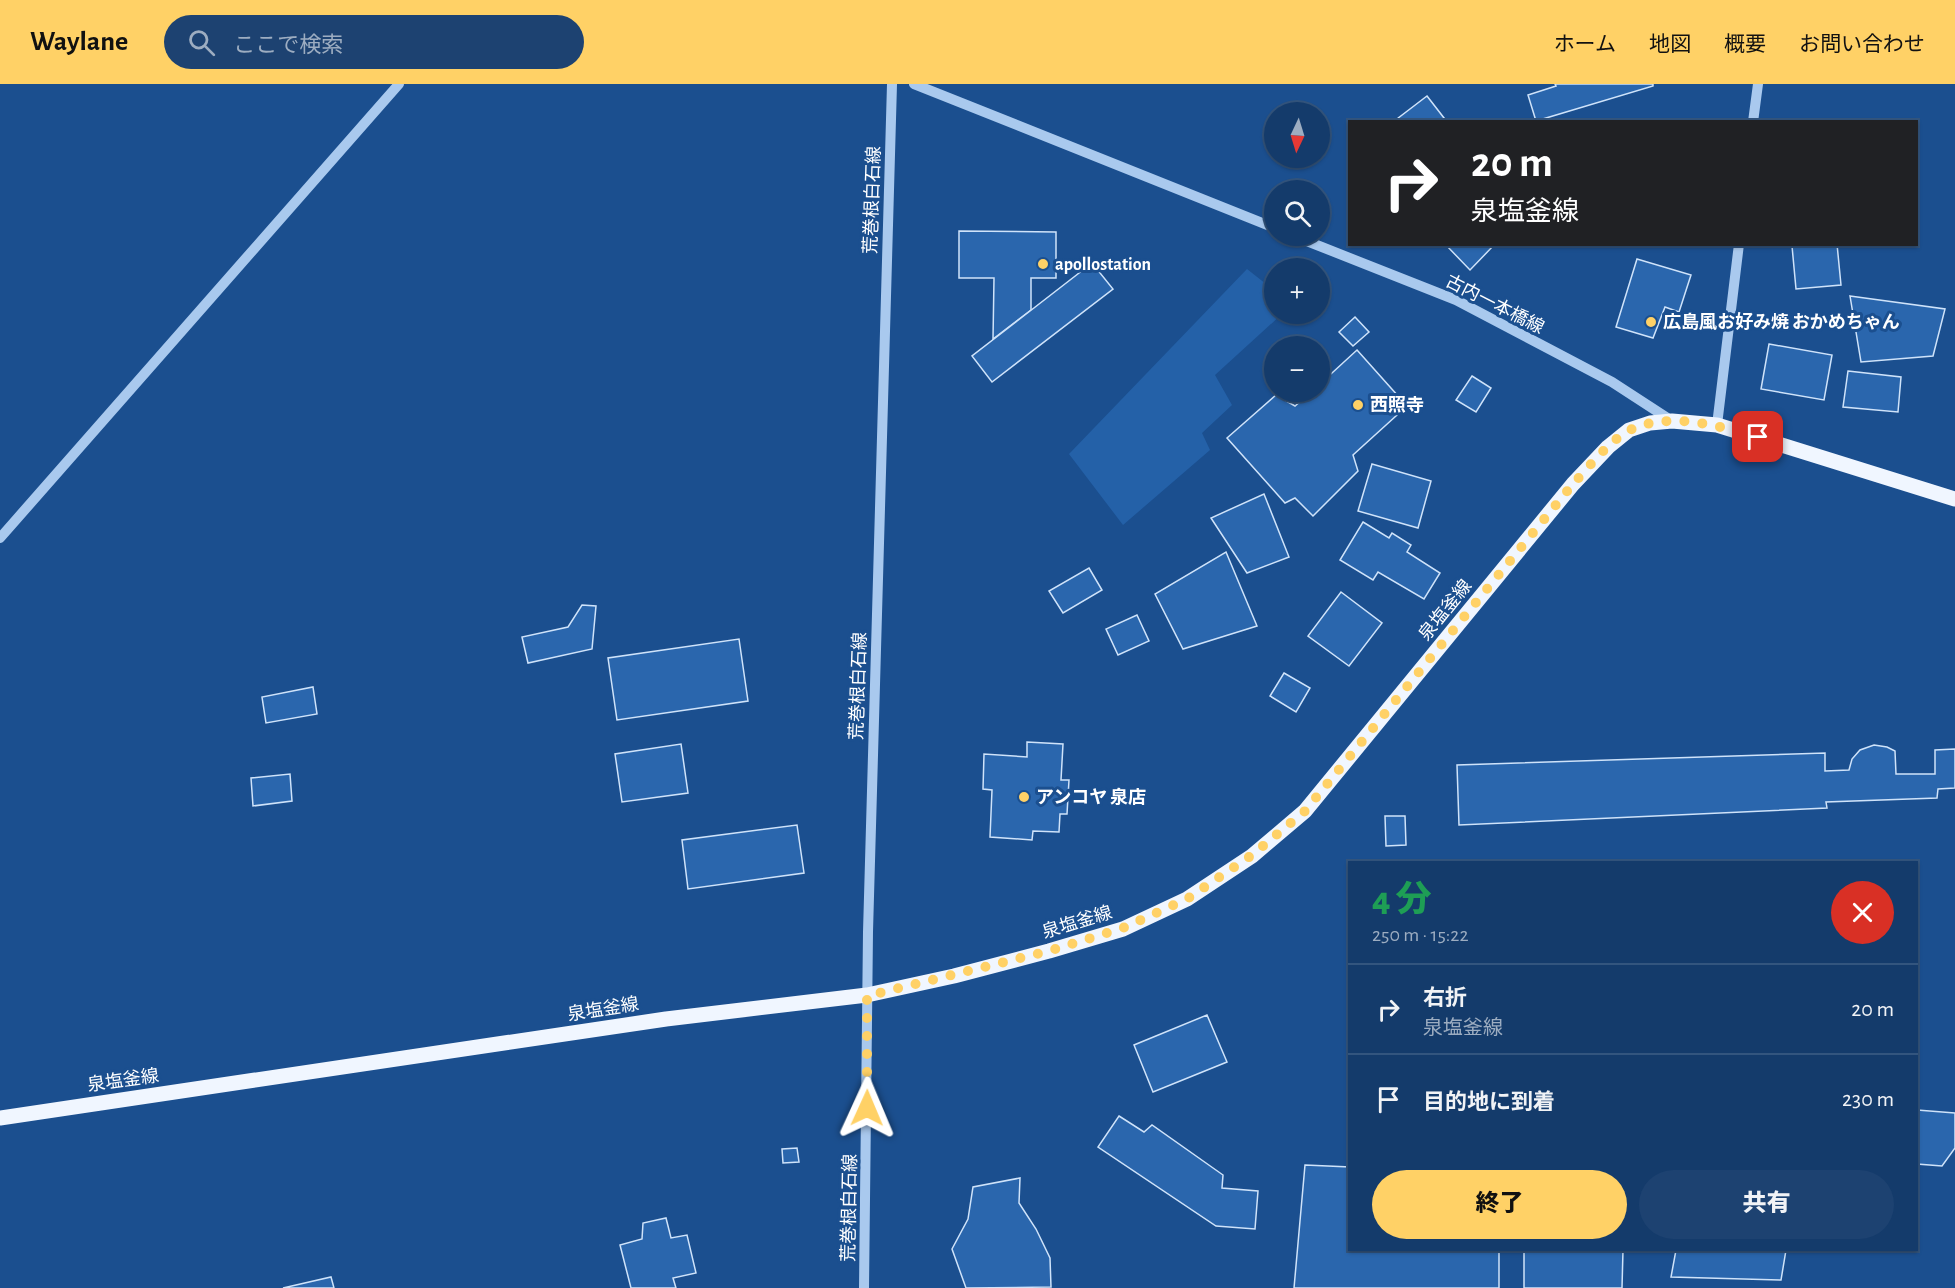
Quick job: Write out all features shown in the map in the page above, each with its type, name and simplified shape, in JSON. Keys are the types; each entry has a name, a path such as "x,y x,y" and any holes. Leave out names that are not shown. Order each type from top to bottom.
{"main road":[{"name":"泉塩釜線","path":"0,1118 666,1019 867,996 1049,951 1123,928 1187,899 1252,855 1305,811 1573,484 1608,447 1629,430 1650,423 1672,421 1717,425 1955,499"}],"street":[{"path":"0,538 399,84"},
{"name":"荒巻根白石線","path":"864,1288 867,996 892,84"},
{"path":"914,84 1264,224"},
{"path":"1753,120 1758,84"},
{"name":"古内一本橋線","path":"1319,246 1456,300 1612,382 1672,421"},
{"path":"1717,425 1739,246"}],"shaded area":[{"path":"1247,269 1264,282 1264,324 1271,324 1215,375 1232,405 1202,433 1210,450 1123,525 1069,454"}],"building":[{"path":"1555,84 1653,84 1653,86 1536,120 1528,95 1556,86"},
{"path":"1427,96 1444,118 1442,120 1396,120"},
{"path":"959,231 1056,232 1056,278 1031,278 1031,310 993,339 994,278 959,278"},
{"path":"1447,246 1493,246 1470,270"},
{"path":"1792,246 1837,246 1841,285 1796,289"},
{"path":"1637,259 1691,275 1679,312 1665,307 1653,338 1616,327"},
{"path":"1092,263 1113,289 992,382 972,356"},
{"path":"1850,296 1945,309 1933,356 1861,362"},
{"path":"1355,317 1369,332 1353,346 1339,332"},
{"path":"1769,344 1832,355 1824,400 1761,389"},
{"path":"1357,350 1407,406 1353,455 1358,471 1313,516 1295,498 1285,503 1227,438 1268,402 1288,402 1295,406 1300,402 1330,402 1330,375"},
{"path":"1848,371 1901,377 1898,412 1843,407"},
{"path":"1472,376 1491,388 1476,412 1456,400"},
{"path":"1372,464 1431,481 1418,528 1358,511"},
{"path":"1264,494 1289,557 1247,573 1211,518"},
{"path":"1363,522 1389,538 1392,533 1411,545 1407,552 1440,573 1424,599 1378,572 1373,580 1340,560"},
{"path":"1226,552 1257,626 1183,649 1155,594"},
{"path":"1089,568 1102,590 1063,613 1049,591"},
{"path":"1341,592 1382,623 1349,666 1308,636"},
{"path":"582,605 596,606 592,649 528,663 522,637 568,627"},
{"path":"1137,615 1149,641 1118,655 1106,629"},
{"path":"739,639 748,701 617,720 608,658"},
{"path":"1284,673 1310,688 1296,712 1270,696"},
{"path":"313,687 317,714 266,723 262,697"},
{"path":"1027,742 1063,744 1061,780 1069,780 1067,814 1060,814 1059,832 1033,831 1032,840 990,837 992,790 983,789 984,754 1027,757"},
{"path":"681,744 688,793 622,802 615,754"},
{"path":"1874,745 1895,751 1896,774 1935,774 1935,750 1955,749 1955,788 1938,789 1937,798 1826,802 1827,808 1459,825 1457,765 1825,753 1825,771 1849,770 1852,759 1860,750"},
{"path":"290,774 292,801 253,806 251,778"},
{"path":"1385,816 1405,816 1406,845 1386,846"},
{"path":"797,825 804,873 688,889 682,840"},
{"path":"1207,1015 1227,1062 1153,1092 1134,1045"},
{"path":"1918,1110 1955,1113 1955,1148 1942,1166 1918,1164"},
{"path":"1119,1116 1144,1132 1152,1125 1223,1175 1222,1188 1258,1191 1255,1229 1216,1226 1098,1147"},
{"path":"797,1148 799,1162 783,1163 782,1149"},
{"path":"1305,1165 1348,1167 1348,1251 1499,1251 1499,1288 1294,1288"},
{"path":"1020,1178 1019,1203 1036,1229 1050,1258 1051,1287 966,1288 952,1249 968,1219 973,1187"},
{"path":"666,1218 671,1238 687,1235 696,1273 673,1278 676,1288 631,1288 620,1245 642,1239 643,1223"},
{"path":"1524,1251 1623,1251 1622,1288 1524,1288"},
{"path":"1676,1251 1786,1251 1781,1280 1671,1277"},
{"path":"331,1277 334,1288 283,1288"}],"place":[{"name":"apollostation","path":"1043,264"},
{"name":"広島風お好み焼 おかめちゃん","path":"1651,322"},
{"name":"西照寺","path":"1358,405"},
{"name":"アンコヤ 泉店","path":"1024,797"}],"route":[{"path":"867,1108 867,996 1049,951 1123,928 1187,899 1252,855 1305,811 1573,484 1608,447 1629,430 1650,423 1672,421 1717,425 1758,437"}]}
